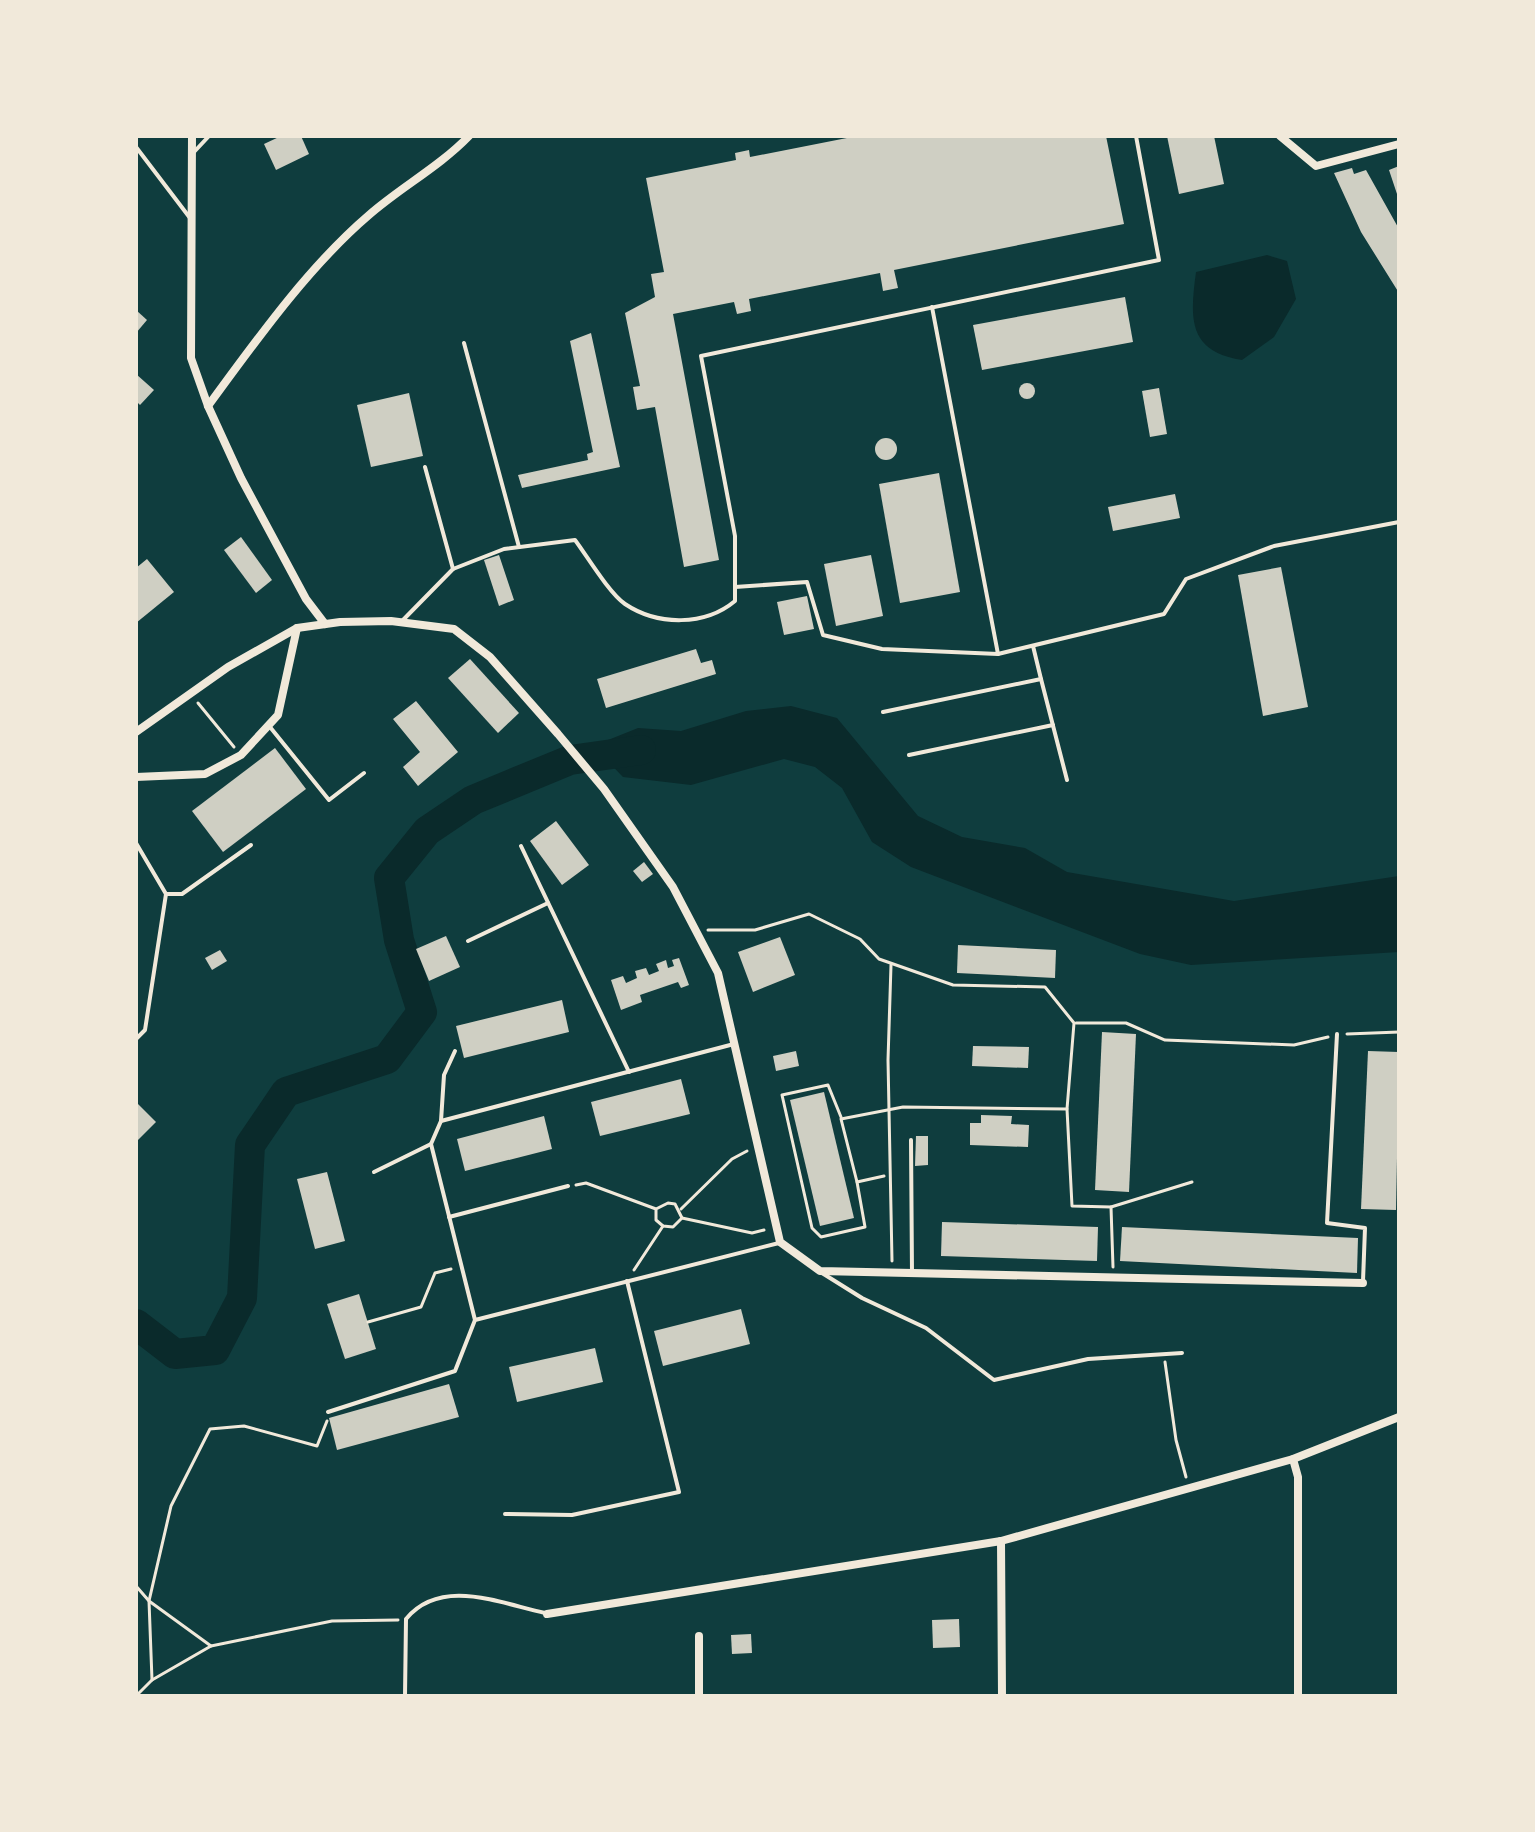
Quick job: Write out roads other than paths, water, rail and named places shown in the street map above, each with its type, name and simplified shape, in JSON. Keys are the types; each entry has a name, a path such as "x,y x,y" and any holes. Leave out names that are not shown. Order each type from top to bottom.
{"street":[{"path":"192,136 191,358 208,406 248,491 306,599 325,624"},
{"path":"208,406 278,312 368,215 449,156 469,136"},
{"path":"1280,136 1316,166 1399,144"},
{"path":"136,732 264,644 297,628 402,622 450,626 490,657 558,734 604,789 673,887 718,973 780,1242 820,1271 1363,1283"},
{"path":"136,777 205,774 241,755 278,715 297,628"},
{"path":"547,1614 1001,1541 1293,1459 1399,1417"},
{"path":"1293,1459 1298,1477 1298,1696"},
{"path":"1001,1541 1002,1696"},
{"path":"699,1636 699,1696"}],"lane":[{"path":"192,154 209,136"},
{"path":"402,622 453,569 504,549 575,540 623,603 670,622 720,614 735,601 735,536 701,356 1159,260 1136,136"},
{"path":"136,147 192,221"},
{"path":"932,307 998,654"},
{"path":"464,343 519,547"},
{"path":"425,467 453,569"},
{"path":"735,587 807,582 823,635 882,649 998,654 1164,614 1186,579 1274,546 1399,522"},
{"path":"1033,646 1067,780"},
{"path":"883,712 1041,679"},
{"path":"268,725 329,800 364,773"},
{"path":"909,755 1053,725"},
{"path":"136,843 166,894 145,1030 136,1039"},
{"path":"166,894 182,894 251,845"},
{"path":"521,846 629,1072"},
{"path":"468,941 548,903"},
{"path":"1337,1034 1327,1223 1365,1228 1363,1283"},
{"path":"441,1121 735,1044"},
{"path":"328,1412 455,1371 475,1320 431,1144 441,1121 444,1075 455,1051"},
{"path":"911,1140 912,1273"},
{"path":"374,1172 431,1144"},
{"path":"449,1217 568,1186"},
{"path":"475,1320 780,1242"},
{"path":"820,1271 862,1298 926,1328 994,1380 1088,1359 1182,1353"},
{"path":"505,1514 572,1515 679,1492 627,1281"},
{"path":"405,1696 406,1619 419,1603 442,1596 473,1597 547,1614"}],"water":[{"path":"1267,255 1287,261 1296,299 1274,337 1242,360 1224,356 1202,341 1196,330 1193,304 1196,272"},
{"path":"791,706 837,718 918,816 962,837 1025,848 1067,872 1234,901 1399,876 1399,952 1191,965 1140,954 911,867 872,842 842,788 815,767 784,759 691,785 623,777 593,746 638,728 681,731 746,711"}],"waterway":[{"path":"136,1324 175,1354 215,1350 242,1298 250,1145 286,1092 387,1059 422,1012 399,940 389,878 427,831 473,800 570,760 641,750"}]}
